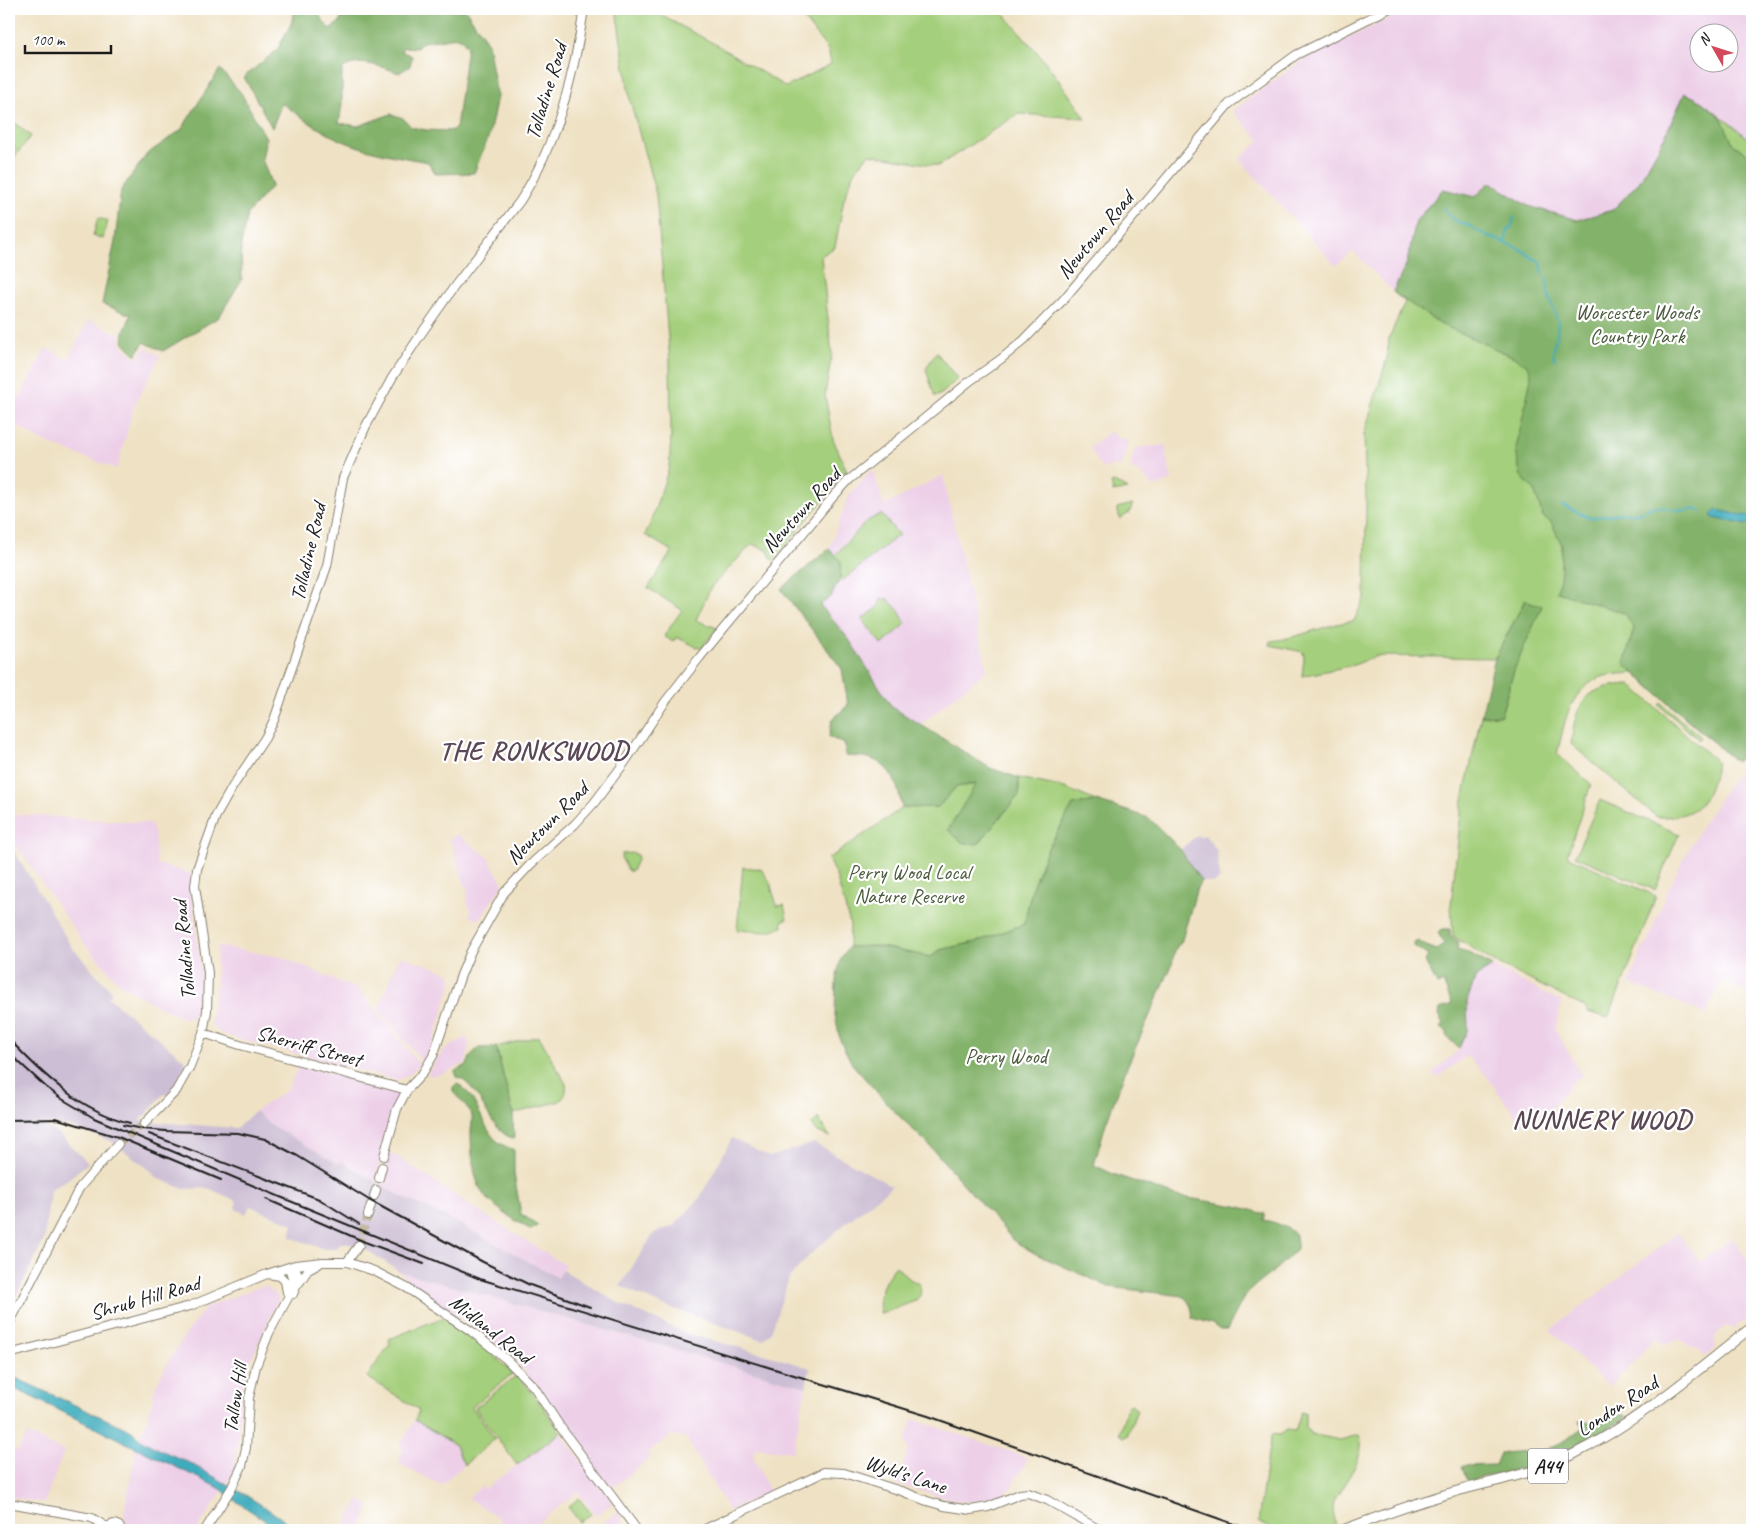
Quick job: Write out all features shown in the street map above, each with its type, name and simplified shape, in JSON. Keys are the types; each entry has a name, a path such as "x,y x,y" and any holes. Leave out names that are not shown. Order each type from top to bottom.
{"main road":[{"name":"Tolladine Road","path":"144,1124 176,1091 190,1066 202,1032 207,1011 208,972 196,886 197,868 216,816 265,738 274,720 327,566 343,478 366,426 392,378 454,287 529,186 560,120 579,41 584,9"},
{"name":"Newtown Road","path":"384,1156 397,1109 407,1090 434,1056 471,951 504,893 594,803 625,762 665,702 700,657 833,497 849,480 970,381 1002,359 1024,340 1063,300 1229,104 1296,55 1388,9"},
{"name":"Sherriff Street","path":"202,1032 240,1045 407,1090"},
{"path":"9,1324 80,1187 118,1144"},
{"path":"379,1178 382,1167"},
{"path":"368,1216 372,1205"},
{"path":"347,1262 359,1245"},
{"name":"Midland Road","path":"292,1266 323,1262 347,1262 374,1271 407,1288 471,1331 505,1358 534,1388 561,1428 637,1530"},
{"name":"Tallow Hill","path":"287,1301 308,1270 323,1262"},
{"path":"292,1266 298,1276 297,1285"},
{"name":"Tallow Hill","path":"206,1530 234,1484 242,1466 246,1448 249,1398 256,1366 269,1333 292,1290 292,1266"},
{"name":"Shrub Hill Road","path":"9,1354 190,1306 267,1274 292,1266"},
{"name":"Tallow Hill","path":"267,1274 280,1276 286,1284 287,1292 276,1320"},
{"name":"London Road","path":"1343,1530 1426,1500 1528,1473 1569,1457 1611,1433 1657,1402 1693,1376 1752,1327"},
{"name":"Wyld's Lane","path":"703,1530 824,1472 857,1477 927,1501 959,1509 971,1510 988,1507 1020,1494 1028,1493 1047,1500 1100,1530"},
{"path":"9,1503 92,1518 108,1529 114,1524 119,1526 121,1530"}],"shaded area":[{"path":"1407,9 1727,9 1752,21 1752,141 1703,102 1685,93 1664,138 1640,181 1613,210 1577,220 1528,206 1490,182 1475,197 1416,221 1407,263 1393,292 1353,251 1336,266 1239,159 1260,141 1232,111 1308,56"},
{"path":"88,320 121,335 120,343 137,359 145,347 160,356 134,406 117,469 46,443 9,421 9,417 46,348 68,360"},
{"path":"1110,431 1117,437 1129,442 1121,467 1103,468 1090,448"},
{"path":"1166,445 1166,456 1172,480 1154,487 1140,473 1132,469 1131,463 1135,448"},
{"path":"872,469 884,506 943,475 987,670 920,725 892,707 848,638 820,605 799,574 829,549 849,495"},
{"path":"1752,752 1752,994 1722,981 1706,1014 1629,983 1643,948 1650,941 1649,938 1667,891 1702,825"},
{"path":"9,814 151,823 154,832 157,864 192,874 191,888 202,981 196,1015 186,1019 155,1005 119,983 82,941 9,835"},
{"path":"457,834 488,857 503,884 479,920 469,916 471,910 467,903 468,889 466,888 452,845 448,841"},
{"path":"1197,835 1200,837 1205,835 1217,851 1220,879 1214,883 1201,881 1181,849"},
{"path":"9,842 71,946 112,992 108,997 187,1062 173,1088 166,1095 162,1096 140,1121 237,1128 255,1111 269,1124 339,1164 341,1161 402,1197 441,1214 558,1278 563,1270 620,1304 688,1334 810,1368 806,1387 399,1271 359,1245 341,1243 336,1249 324,1249 290,1237 293,1224 250,1206 246,1214 235,1209 237,1201 208,1188 184,1189 159,1179 111,1141 72,1127 39,1123 59,1134 88,1163 50,1190 44,1240 9,1311"},
{"path":"217,946 281,957 359,990 420,1065 406,1077 396,1080 221,1034 210,1023 216,983"},
{"path":"402,956 447,972 452,977 433,1043 423,1062 378,1010 397,962"},
{"path":"1492,966 1562,1002 1555,1029 1582,1076 1573,1081 1548,1114 1521,1124 1485,1074 1467,1056 1437,1078 1432,1073 1460,1049 1448,1038 1467,1006 1476,977"},
{"path":"466,1037 469,1043 466,1063 442,1074 428,1076 428,1073 443,1051"},
{"path":"299,1065 401,1092 375,1181 342,1161 339,1164 269,1124 255,1111 287,1090"},
{"path":"732,1138 769,1157 814,1143 892,1186 841,1227 809,1256 789,1278 771,1332 763,1340 659,1304 620,1286 654,1233 674,1226 699,1199"},
{"path":"389,1151 469,1205 565,1265 558,1278 441,1214 402,1197 382,1185"},
{"path":"1678,1233 1700,1262 1732,1238 1752,1266 1752,1316 1733,1329 1726,1326 1715,1336 1715,1348 1704,1357 1698,1349 1679,1339 1664,1345 1655,1337 1636,1360 1609,1387 1550,1330"},
{"path":"399,1271 806,1387 793,1452 755,1448 753,1456 770,1492 729,1511 686,1438 672,1435 647,1453 650,1458 611,1489 518,1363 484,1334 415,1288"},
{"path":"267,1286 279,1298 251,1359 242,1389 234,1470 228,1482 197,1530 136,1530 125,1522 124,1512 136,1450 149,1414 155,1387 166,1366 188,1330 206,1307 259,1287"},
{"path":"517,1375 613,1503 596,1515 578,1492 528,1530 510,1530 497,1517 468,1498 482,1486 485,1489 517,1465 475,1408"},
{"path":"913,1419 1028,1459 1010,1489 999,1496 983,1500 970,1502 953,1500 896,1484 909,1449 905,1442"},
{"path":"415,1420 455,1445 464,1465 441,1485 399,1464 403,1449 399,1447"},
{"path":"27,1434 64,1451 44,1503 9,1497 9,1449 18,1451"},
{"path":"359,1500 370,1506 362,1525 371,1530 343,1529"},
{"path":"619,1511 622,1517 621,1520 629,1530 594,1530"}],"green space":[{"path":"296,9 315,9 329,29 339,23 346,9 465,9 488,43 497,96 489,136 474,173 436,174 428,162 378,152 348,143 305,120 282,103 272,128 244,77 277,50 290,26","holes":["457,37 462,39 467,47 456,128 450,131 411,127 403,118 391,114 358,126 339,123 342,104 342,69 348,65 362,63 399,73 410,66 412,56 401,51 403,47 417,48 423,42"]},
{"path":"616,9 649,9 715,44 786,87 831,64 828,50 796,9 1000,9 1047,64 1086,118 1018,114 938,166 869,154 854,172 844,199 835,247 821,256 832,354 825,395 833,439 847,471 773,561 767,550 752,544 711,587 696,620 717,628 701,649 676,637 673,642 664,636 682,610 648,588 672,551 645,535 669,468 671,435 670,362 656,195 630,100"},
{"path":"220,69 241,93 266,138 262,159 272,186 247,214 241,246 242,279 219,317 163,351 144,342 136,355 123,342 124,332 131,315 102,304 115,241 121,190 147,154 181,130"},
{"path":"1685,93 1703,102 1752,141 1752,746 1736,762 1634,673 1599,678 1588,684 1580,692 1569,710 1557,754 1591,784 1567,856 1656,896 1608,1018 1588,1012 1586,1008 1492,961 1453,936 1451,904 1462,804 1481,716 1501,714 1514,670 1525,600 1495,658 1377,656 1354,665 1302,676 1303,652 1270,645 1271,641 1354,621 1365,597 1366,500 1364,434 1387,358 1389,338 1405,302 1393,292 1407,263 1416,221 1443,189 1475,197 1490,182 1528,206 1577,220 1613,210 1640,181 1664,138"},
{"name":"Worcester Woods Country Park","path":"1685,93 1703,102 1721,117 1733,144 1752,157 1752,746 1736,762 1624,664 1634,628 1624,613 1557,592 1560,578 1562,545 1551,522 1543,517 1534,490 1520,475 1516,449 1531,378 1529,367 1516,358 1440,324 1393,292 1407,263 1416,221 1443,189 1475,197 1490,182 1528,206 1577,220 1613,210 1640,181 1664,138"},
{"path":"9,118 31,136 9,164"},
{"path":"98,218 108,221 103,239 93,236"},
{"path":"936,352 957,378 943,393 935,397 926,369"},
{"path":"1114,482 1128,489 1113,492 1111,483"},
{"path":"1133,504 1129,513 1120,519 1117,508"},
{"path":"881,514 899,535 842,581 840,579 841,561 835,555 867,521"},
{"path":"829,549 841,561 840,579 831,597 820,605 848,638 892,707 990,768 1019,778 1019,795 978,844 963,843 948,830 976,784 956,787 938,807 902,808 899,792 893,778 884,766 869,758 845,756 845,744 829,737 832,720 848,705 842,669 781,589"},
{"path":"881,598 888,599 899,611 906,624 882,645 862,619 879,607"},
{"path":"1525,600 1542,606 1514,670 1501,715 1481,716 1495,658"},
{"path":"1630,684 1717,762 1706,796 1693,810 1683,814 1657,817 1571,744 1576,717 1586,699 1602,688"},
{"path":"1661,703 1701,737 1699,740 1659,705"},
{"name":"Perry Wood Local Nature Reserve","path":"1019,778 1065,788 1096,801 1073,805 1047,850 1033,885 1024,924 976,942 940,950 931,957 876,946 849,947 850,924 836,876 828,859 902,808 938,807 956,787 977,784 948,830 978,844 1019,795"},
{"path":"1600,800 1679,834 1655,890 1575,856"},
{"name":"Perry Wood","path":"1096,801 1149,818 1180,849 1201,881 1197,888 1181,943 1175,950 1172,965 1127,1067 1106,1123 1094,1165 1113,1174 1176,1196 1237,1206 1265,1214 1263,1220 1276,1223 1296,1236 1297,1249 1245,1295 1227,1330 1220,1330 1212,1324 1192,1318 1190,1306 1183,1296 1109,1287 1036,1254 1014,1241 930,1146 892,1109 852,1064 840,1040 835,1015 836,980 841,958 849,947 876,946 931,957 940,950 976,942 1024,924 1033,885 1047,850 1073,805"},
{"path":"634,853 638,858 632,871 628,871 621,857 622,854"},
{"path":"743,867 761,869 770,882 777,906 784,905 787,919 782,921 783,927 764,932 737,930"},
{"path":"1443,929 1450,929 1450,936 1459,942 1457,950 1471,954 1492,966 1476,977 1467,1001 1468,1029 1459,1048 1446,1036 1448,1033 1440,1027 1443,1025 1439,1016 1440,1009 1452,1004 1443,982 1437,985 1425,961 1428,956 1414,946 1414,943 1418,941 1437,950 1444,943 1438,933"},
{"path":"539,1036 566,1084 565,1094 560,1101 513,1114 496,1047"},
{"path":"496,1047 513,1114 514,1139 497,1127 473,1089 457,1077 455,1071 467,1065 471,1055 479,1048"},
{"path":"457,1084 469,1093 494,1138 501,1144 514,1150 514,1174 521,1214 538,1225 531,1230 506,1214 484,1195 480,1189 472,1156 472,1116 466,1106 453,1092 453,1087"},
{"path":"818,1118 830,1137 818,1132 811,1126"},
{"path":"896,1266 906,1277 919,1285 920,1296 915,1301 881,1314 879,1301 882,1288"},
{"path":"444,1317 484,1347 513,1373 472,1407 495,1439 464,1465 455,1445 415,1420 419,1410 367,1377 390,1344 389,1339"},
{"path":"517,1375 534,1394 561,1432 517,1465 475,1408"},
{"path":"1132,1404 1137,1410 1127,1436 1123,1437 1119,1433 1128,1406"},
{"path":"1301,1412 1305,1413 1305,1427 1311,1434 1340,1440 1359,1435 1361,1443 1358,1460 1334,1502 1333,1510 1336,1527 1325,1530 1274,1530 1258,1522 1270,1440 1272,1434 1280,1435 1287,1430 1295,1431"},
{"path":"1624,1414 1627,1417 1553,1458 1467,1481 1462,1466 1495,1465 1500,1453 1546,1450 1566,1440 1583,1427 1579,1421 1598,1424"},
{"path":"579,1498 591,1514 580,1522 568,1507"}],"water":[{"path":"1716,510 1748,516 1750,520 1747,525 1713,518 1711,515"},
{"path":"9,1375 132,1431 151,1446 193,1465 272,1512 297,1530 279,1530 221,1489 9,1386"}],"waterway":[{"path":"1445,207 1444,209 1454,220 1470,226 1486,236 1524,251 1541,262 1543,274 1547,278 1548,294 1558,322 1553,353 1555,360"},
{"path":"1505,242 1514,217"},
{"path":"1562,505 1590,518 1622,513 1637,513 1655,506 1684,511 1695,509 1701,511"},
{"path":"1747,745 1752,740"}],"tunnel":[{"path":"118,1144 144,1124"},
{"path":"359,1245 368,1215"}],"railway":[{"path":"9,1039 35,1066 79,1101 95,1110 130,1123"},
{"path":"9,1053 46,1087 94,1118 480,1279 928,1416 1251,1530"},
{"path":"55,1118 118,1137 221,1180"},
{"path":"9,1120 60,1119"},
{"path":"123,1125 166,1131 238,1133 265,1139 296,1155 369,1200 483,1262 530,1285 590,1307"},
{"path":"149,1134 319,1199 359,1224"},
{"path":"266,1199 365,1242 424,1264"}],"district":[{"name":"THE RONKSWOOD","path":"534,750"},
{"name":"NUNNERY WOOD","path":"1602,1119"}]}
